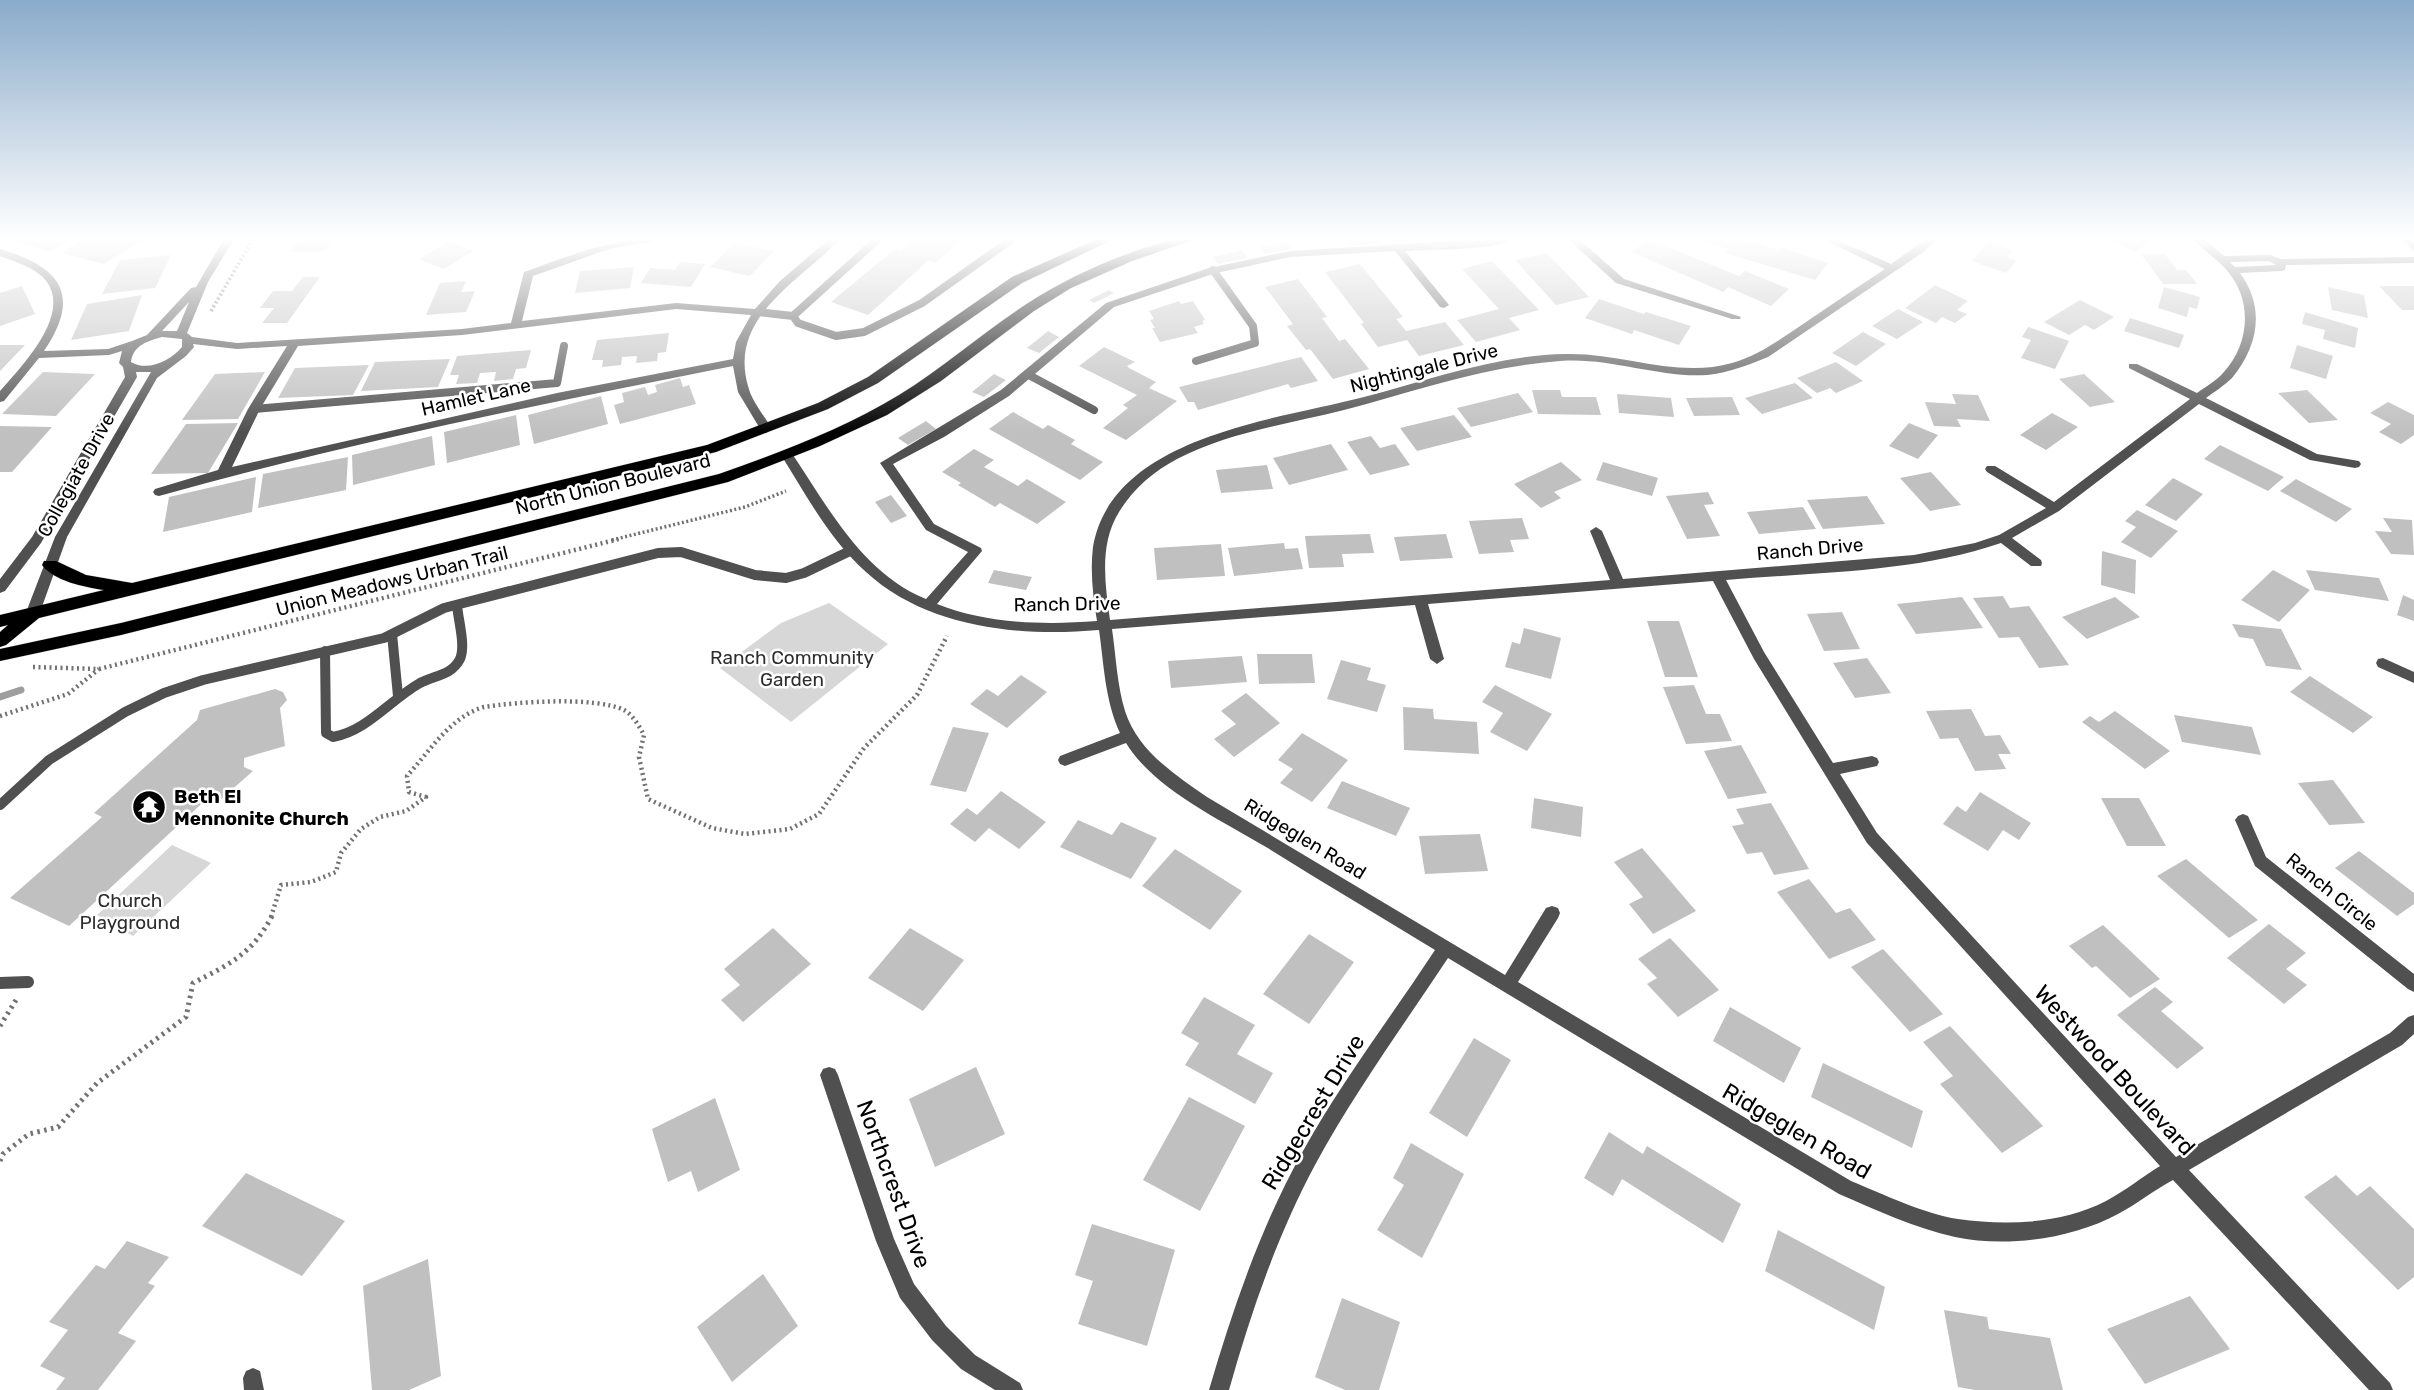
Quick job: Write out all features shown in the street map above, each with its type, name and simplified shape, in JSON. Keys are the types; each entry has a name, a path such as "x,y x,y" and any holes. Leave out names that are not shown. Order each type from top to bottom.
{"main road":[{"name":"North Union Boulevard","path":"0,621 711,449 823,406 873,380 983,304"},
{"name":"North Union Boulevard","path":"0,654 121,629 723,478 863,422 941,375 1036,304"},
{"path":"50,565 68,577 84,581 143,587"},
{"path":"0,641 32,615"}],"street":[{"path":"0,398 38,355 55,326 59,304"},
{"path":"146,338 181,304"},
{"path":"184,337 195,304"},
{"path":"516,325 521,304"},
{"path":"765,304 745,331 738,361 741,384 766,429"},
{"path":"928,606 976,551 930,527 886,463 940,434 1004,393 1113,304"},
{"path":"1693,304 1735,317"},
{"name":"Nightingale Drive","path":"1105,625 1099,559 1103,532 1128,491 1171,456 1230,435 1531,361 1589,357 1688,373 1718,372 1741,366 1764,355 1839,304"},
{"name":"Ranch Drive","path":"786,455 852,550 870,569 889,584 928,606 960,617 995,624 1040,628 1105,625 1914,560 1976,547 2003,538 2055,508 2200,398 2227,376 2242,355 2248,339 2249,304"},
{"path":"109,352 127,365 146,369 226,346 462,332 676,306 758,312"},
{"path":"38,355 109,352 146,338 184,337 226,346"},
{"name":"Collegiate Drive","path":"32,615 61,537 153,376 188,347 184,337"},
{"name":"Collegiate Drive","path":"0,588 37,540 131,377 126,352 146,338"},
{"path":"223,473 254,410 293,343"},
{"name":"Hamlet Lane","path":"159,492 223,473 557,397 738,361"},
{"path":"2133,366 2315,457 2355,464"},
{"path":"1991,469 2055,508"},
{"path":"1596,531 1618,583"},
{"path":"2003,538 2036,563"},
{"name":"Westwood Boulevard","path":"1717,576 1759,655 1872,838 2175,1169 2384,1390"},
{"path":"1420,600 1437,659"},
{"name":"Ridgeglen Road","path":"1105,625 1112,692 1118,717 1141,754 1175,783 1445,949 1845,1188 1899,1210 1956,1228 2010,1232 2064,1226 2111,1208 2396,1039 2414,1023"},
{"path":"2383,663 2414,678"},
{"path":"1065,760 1128,736"},
{"path":"1828,770 1872,762"},
{"name":"Ranch Circle","path":"2243,820 2260,861 2414,984"},
{"path":"1507,986 1552,913"},
{"name":"Ridgecrest Drive","path":"1219,1390 1256,1270 1287,1200 1339,1110 1445,949"},
{"name":"Northcrest Drive","path":"829,1074 885,1241 907,1291 939,1333 968,1362 1013,1390"}],"lane":[{"path":"793,316 806,304"},
{"path":"758,312 793,316 798,323 836,336 864,332 920,304"},
{"path":"1196,360 1255,343 1253,326 1237,304"},
{"path":"557,397 564,346"},
{"path":"1027,374 1094,410"},
{"path":"254,410 557,383"},
{"path":"0,806 49,760 125,712 164,692 203,680 392,634 427,614 457,604 658,553 681,552 755,575 786,578 804,573 852,550"},
{"path":"325,652 326,733 333,737 349,734 363,726 398,696 424,681 452,671 458,664 462,654 457,604"},
{"path":"392,634 398,696"},
{"path":"0,983 28,982"}],"path":[{"path":"210,312 215,304"},
{"name":"Union Meadows Urban Trail","path":"27,667 99,669 745,507 786,491"},
{"path":"0,1161 3,1154 29,1134 58,1127 97,1083 186,1017 193,983 241,957 280,900 281,885 312,882 336,872 341,853 361,829 380,817 406,811 426,797 409,792 407,776 472,710 512,704 597,703 624,710 635,720 643,735 639,757 648,799 712,828 745,834 790,829 819,814 864,748 917,695 947,636"},
{"path":"0,716 68,694 99,669"},
{"path":"0,1026 28,982"}],"green space":[{"name":"Ranch Community Garden","path":"829,603 888,644 791,722 720,668 781,623"},
{"name":"Church Playground","path":"172,845 211,863 133,936 97,915"}],"building":[{"path":"0,304 30,304 35,314 0,326"},
{"path":"87,304 139,304 129,331 71,340"},
{"path":"263,304 301,304 287,323 262,323 274,308 260,308"},
{"path":"431,304 469,304 466,312 426,315"},
{"path":"836,304 880,304 868,315"},
{"path":"1170,304 1195,304 1205,320 1202,321 1204,324 1194,327 1198,333 1160,342 1152,328 1155,328 1150,320 1154,319 1149,311"},
{"path":"1278,304 1317,304 1327,317 1322,318 1339,341 1345,339 1369,369 1333,379 1310,349 1306,350 1287,326 1293,324"},
{"path":"1349,304 1392,304 1403,317 1396,319 1406,331 1445,322 1464,345 1419,356 1407,340 1378,347 1361,324 1364,323"},
{"path":"1494,304 1533,304 1539,310 1509,318 1520,330 1476,342 1457,320 1499,309"},
{"path":"1595,304 1614,304 1691,326 1679,345 1634,330 1632,334 1585,318"},
{"path":"1910,304 1964,304 1957,310 1967,314 1955,323 1942,317 1936,323 1905,308"},
{"path":"2074,304 2088,304 2114,317 2094,330 2085,325 2069,335 2044,322"},
{"path":"2159,304 2198,304 2197,309 2189,307 2187,317 2158,308"},
{"path":"2331,304 2366,304 2368,318 2332,310"},
{"path":"2396,304 2414,304 2414,310 2402,310"},
{"path":"1898,309 1923,322 1897,339 1872,326"},
{"path":"2305,312 2358,328 2355,348 2323,339 2325,330 2302,324"},
{"path":"2130,318 2184,335 2179,348 2124,331"},
{"path":"2028,327 2069,341 2055,369 2021,358 2031,340 2022,337"},
{"path":"1048,331 1059,337 1039,353 1027,348"},
{"path":"1863,332 1886,344 1856,366 1832,353"},
{"path":"669,333 666,352 658,353 657,361 636,363 637,356 622,357 621,365 602,367 603,360 592,360 597,340"},
{"path":"0,345 25,345 0,371"},
{"path":"2297,345 2333,356 2326,379 2290,368"},
{"path":"1104,347 1135,362 1127,366 1156,382 1149,388 1177,401 1126,440 1103,428 1128,408 1123,405 1137,395 1079,366"},
{"path":"531,350 526,368 516,369 513,379 494,381 496,372 480,373 477,383 456,384 459,375 450,375 457,356"},
{"path":"1301,357 1318,381 1291,388 1288,384 1198,410 1194,402 1188,402 1179,387"},
{"path":"450,359 438,387 361,391 375,362"},
{"path":"1836,362 1863,381 1836,393 1830,388 1817,393 1797,378"},
{"path":"369,365 353,395 278,398 295,368"},
{"path":"43,372 95,374 56,416 2,414"},
{"path":"265,372 238,419 182,420 215,374"},
{"path":"994,374 1006,380 984,397 972,392"},
{"path":"2084,374 2115,402 2090,407 2059,379"},
{"path":"680,378 683,387 689,385 696,404 620,424 614,405 624,402 622,393 645,387 648,395 657,392 655,385"},
{"path":"1795,383 1813,398 1762,414 1745,398"},
{"path":"1532,390 1560,390 1562,397 1596,397 1601,415 1538,414"},
{"path":"2307,390 2338,420 2309,423 2278,393"},
{"path":"1518,393 1533,412 1471,427 1457,408"},
{"path":"1617,394 1671,398 1674,417 1619,413"},
{"path":"1952,394 1978,395 1990,421 1957,419 1961,427 1934,426 1925,402 1956,404"},
{"path":"601,396 608,424 534,444 528,415"},
{"path":"1732,397 1740,415 1694,416 1686,398"},
{"path":"2388,402 2414,415 2414,435 2401,444 2379,432 2391,424 2370,413"},
{"path":"1013,412 1043,429 1048,425 1075,440 1071,444 1103,462 1080,480 989,429"},
{"path":"2052,413 2078,427 2046,450 2020,435"},
{"path":"516,415 520,445 447,463 444,432"},
{"path":"1454,415 1472,437 1417,451 1400,428"},
{"path":"926,421 936,429 908,445 898,438"},
{"path":"238,423 208,473 151,474 186,424"},
{"path":"1909,423 1938,435 1918,459 1889,446"},
{"path":"0,426 52,427 12,472 0,472"},
{"path":"432,436 435,465 353,485 352,455"},
{"path":"1371,436 1380,448 1395,444 1410,465 1370,475 1347,442"},
{"path":"1331,444 1348,470 1289,485 1273,458"},
{"path":"2220,445 2284,477 2268,491 2204,459"},
{"path":"974,449 994,460 984,467 1018,486 1027,479 1066,502 1037,524 1000,503 995,507 942,472"},
{"path":"348,457 346,490 258,508 263,474"},
{"path":"1561,462 1582,480 1554,492 1561,498 1541,508 1514,484"},
{"path":"1603,462 1658,478 1652,496 1596,480"},
{"path":"1267,465 1273,489 1221,493 1216,470"},
{"path":"1931,472 1961,505 1930,511 1900,478"},
{"path":"256,477 252,512 163,532 169,497"},
{"path":"2173,478 2203,494 2176,521 2145,505"},
{"path":"2296,479 2352,509 2336,522 2280,491"},
{"path":"1708,492 1714,504 1704,505 1720,536 1687,539 1666,496"},
{"path":"891,495 907,516 891,523 875,502"},
{"path":"1867,496 1885,524 1823,529 1807,500"},
{"path":"1803,507 1816,529 1759,534 1747,512"},
{"path":"2137,510 2178,531 2151,558 2121,542 2136,527 2125,521"},
{"path":"1522,518 1529,539 1510,540 1514,552 1479,554 1469,521"},
{"path":"2383,518 2412,520 2414,555 2391,554 2375,531 2392,532"},
{"path":"1370,534 1374,553 1342,554 1344,567 1309,568 1305,536"},
{"path":"1446,534 1453,558 1400,561 1394,537"},
{"path":"1284,543 1285,549 1298,548 1303,569 1234,576 1228,548"},
{"path":"1221,544 1225,576 1157,580 1154,548"},
{"path":"2102,551 2136,560 2135,594 2101,585"},
{"path":"994,570 1032,577 1026,590 988,583"},
{"path":"2273,570 2310,590 2279,622 2241,600"},
{"path":"2306,570 2379,578 2389,601 2315,590"},
{"path":"2403,595 2414,600 2414,621 2397,615"},
{"path":"2003,596 2010,608 2029,606 2069,665 2039,668 2019,637 1999,638 1973,598"},
{"path":"1962,597 1983,628 1916,634 1897,604"},
{"path":"2115,597 2140,617 2087,639 2062,617"},
{"path":"1842,612 1860,649 1824,651 1807,614"},
{"path":"1647,621 1679,621 1698,677 1665,677"},
{"path":"2232,624 2281,629 2302,670 2266,666 2253,639 2239,637"},
{"path":"1524,628 1561,638 1551,679 1505,667 1512,642 1520,644"},
{"path":"1257,654 1312,654 1315,683 1259,684"},
{"path":"1242,656 1247,682 1171,688 1168,661"},
{"path":"1867,658 1891,693 1855,698 1833,663"},
{"path":"1341,660 1371,668 1367,680 1386,685 1377,712 1327,699"},
{"path":"1021,675 1047,692 1007,728 970,704 987,689 998,696"},
{"path":"2310,676 2373,717 2353,733 2290,692"},
{"path":"1495,685 1552,714 1527,751 1490,732 1503,713 1482,702"},
{"path":"1694,685 1706,714 1720,714 1732,741 1686,744 1663,687"},
{"name":"Beth El Mennonite Church","path":"275,689 283,692 287,700 280,708 285,746 244,758 244,767 253,771 219,801 210,796 69,926 10,898 102,817 94,813 197,720 200,710"},
{"path":"1246,693 1280,723 1234,757 1214,739 1236,724 1221,711"},
{"path":"1403,707 1433,709 1434,719 1477,722 1479,754 1404,750"},
{"path":"1971,709 1985,736 2000,735 2011,754 1998,754 2006,769 1975,771 1958,738 1940,739 1926,711"},
{"path":"2115,711 2170,751 2145,769 2082,722 2090,716 2099,722"},
{"path":"2174,715 2252,727 2261,755 2182,742"},
{"path":"953,727 989,733 966,792 930,785"},
{"path":"1302,733 1348,760 1312,802 1280,783 1293,769 1278,760"},
{"path":"1741,745 1767,793 1728,799 1704,751"},
{"path":"2333,780 2365,823 2329,825 2298,783"},
{"path":"1342,781 1410,808 1396,836 1327,808"},
{"path":"1001,791 1046,822 1019,849 989,828 975,842 950,824 967,808 977,815"},
{"path":"1980,792 2031,823 2019,840 2003,830 1988,851 1943,824 1957,806 1966,812"},
{"path":"1534,798 1583,807 1581,837 1531,828"},
{"path":"2101,798 2139,798 2166,846 2127,846"},
{"path":"1771,803 1809,869 1774,875 1762,852 1747,854 1732,826 1744,824 1736,809"},
{"path":"1078,820 1112,835 1121,822 1157,838 1131,879 1060,847"},
{"path":"1480,834 1488,871 1425,874 1419,836"},
{"path":"1642,848 1696,911 1653,934 1629,904 1643,897 1614,862"},
{"path":"1175,849 1242,891 1210,930 1142,886"},
{"path":"2359,851 2414,893 2414,904 2397,916 2335,868"},
{"path":"2186,859 2258,920 2229,938 2157,876"},
{"path":"1809,879 1836,913 1850,908 1876,940 1829,959 1777,892"},
{"path":"2269,924 2306,953 2286,969 2307,985 2284,1004 2227,958"},
{"path":"2103,925 2160,979 2130,998 2096,966 2092,968 2069,946"},
{"path":"773,928 811,964 743,1022 721,1000 740,985 724,969"},
{"path":"910,928 964,960 923,1011 868,978"},
{"path":"1309,934 1354,962 1309,1024 1263,994"},
{"path":"1670,938 1719,990 1678,1017 1647,984 1657,978 1638,959"},
{"path":"1883,949 1943,1014 1910,1032 1851,967"},
{"path":"2155,987 2173,1002 2161,1011 2204,1048 2177,1069 2117,1015"},
{"path":"1204,997 1255,1025 1237,1054 1273,1073 1255,1104 1185,1065 1199,1043 1181,1033"},
{"path":"1730,1007 1801,1048 1784,1083 1713,1041"},
{"path":"1950,1026 2043,1126 2002,1153 1940,1084 1953,1076 1923,1042"},
{"path":"1474,1038 1511,1060 1467,1137 1429,1113"},
{"path":"1823,1063 1923,1111 1912,1148 1811,1097"},
{"path":"976,1067 1005,1134 935,1167 909,1099"},
{"path":"1189,1097 1245,1126 1200,1211 1143,1180"},
{"path":"715,1098 740,1170 698,1192 691,1171 668,1182 652,1129"},
{"path":"1609,1132 1643,1154 1647,1146 1741,1204 1723,1243 1622,1179 1613,1196 1584,1178"},
{"path":"1411,1143 1464,1174 1422,1258 1377,1230 1404,1185 1393,1178"},
{"path":"246,1173 345,1221 302,1276 202,1226"},
{"path":"2336,1175 2357,1196 2370,1186 2414,1229 2414,1277 2398,1290 2304,1197"},
{"path":"1092,1224 1175,1250 1147,1346 1078,1324 1093,1281 1075,1275"},
{"path":"1778,1230 1885,1287 1874,1330 1765,1271"},
{"path":"127,1241 169,1257 148,1283 155,1286 118,1333 136,1341 98,1390 56,1390 65,1378 40,1366 68,1330 49,1322 96,1265 105,1269"},
{"path":"428,1259 441,1376 409,1390 372,1390 363,1286"},
{"path":"763,1274 798,1326 732,1382 697,1327"},
{"path":"2190,1296 2230,1349 2145,1384 2107,1329"},
{"path":"1342,1298 1400,1322 1379,1390 1345,1390 1315,1377"},
{"path":"1944,1310 1987,1317 1989,1329 2050,1338 2063,1390 1975,1390 1958,1387"}],"waterway":[{"path":"0,697 21,690"}],"place":[{"name":"Beth El Mennonite Church","path":"149,807"}]}
